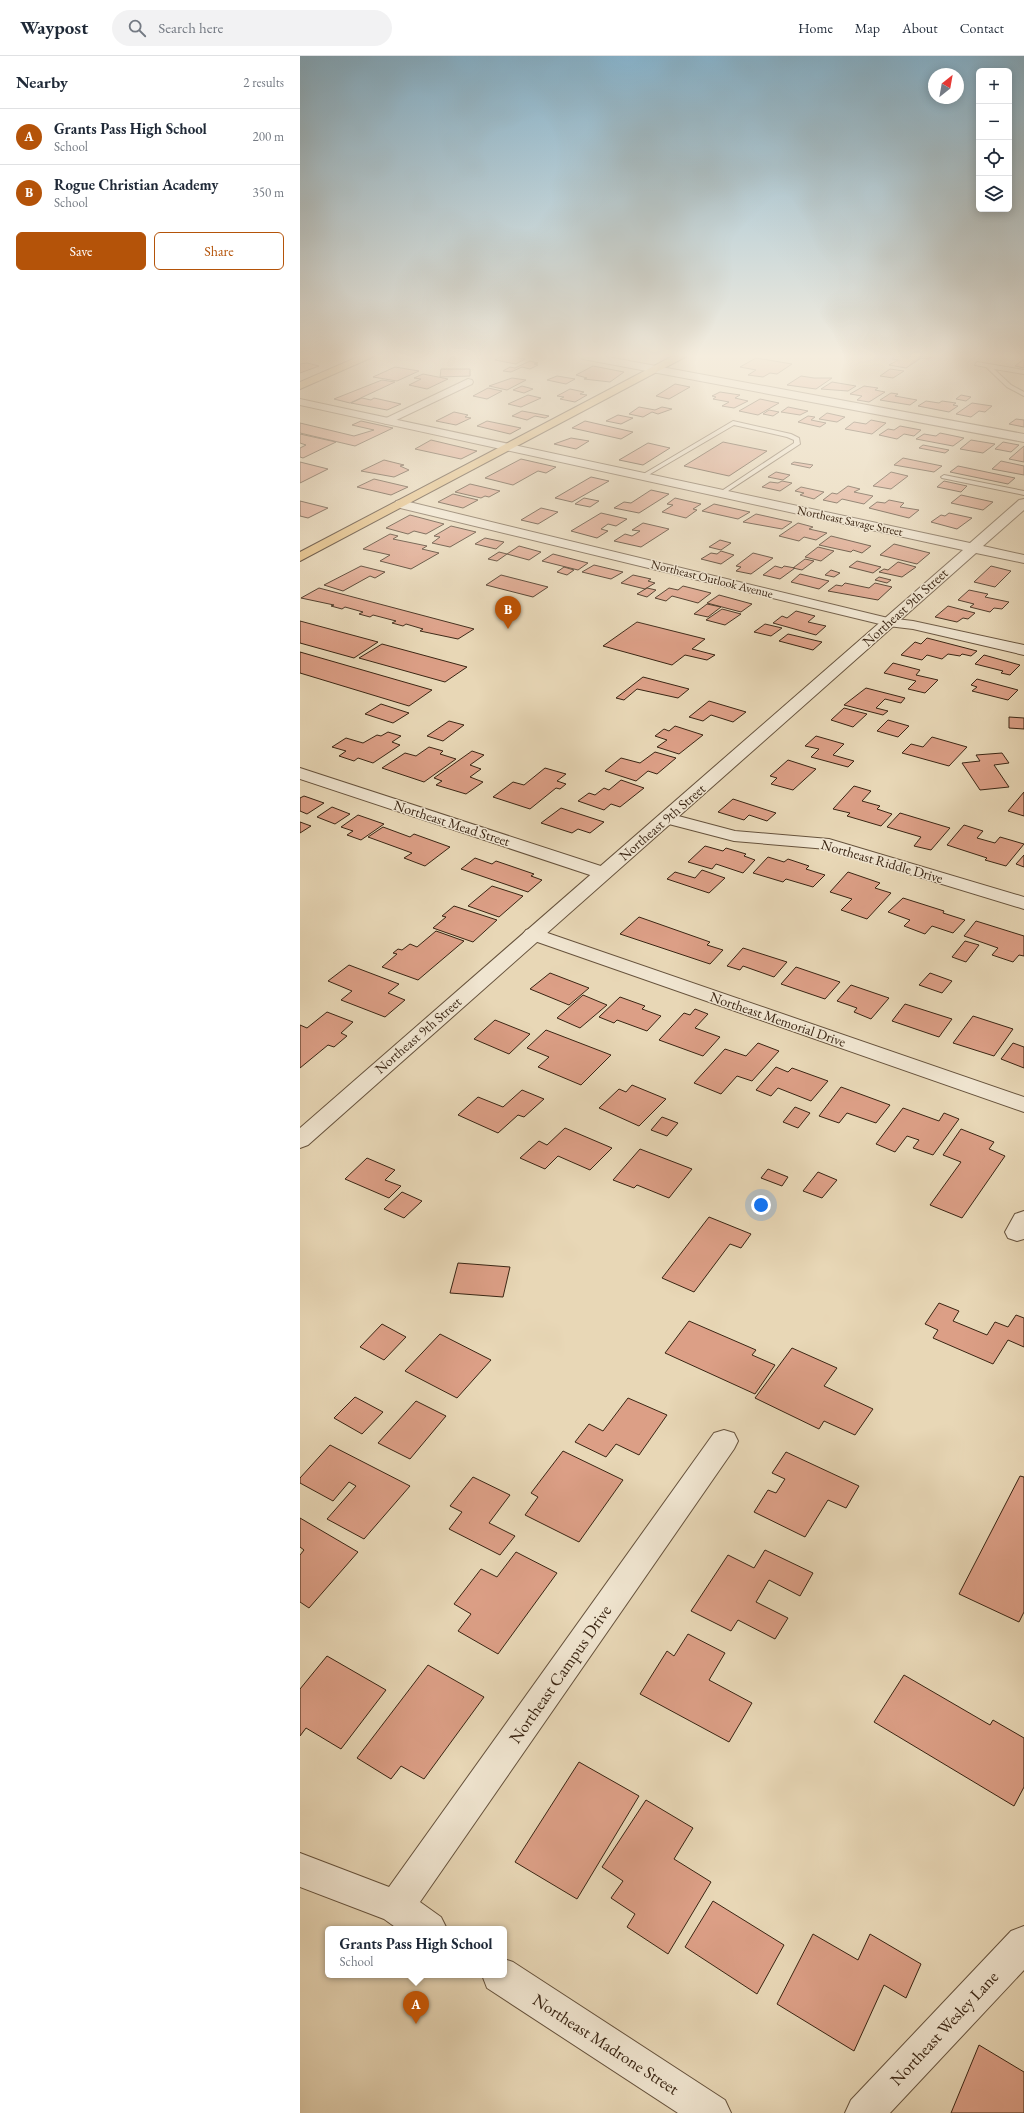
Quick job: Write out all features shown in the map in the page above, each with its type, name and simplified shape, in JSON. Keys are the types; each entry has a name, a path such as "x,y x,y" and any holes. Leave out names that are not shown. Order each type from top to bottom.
{"highway":[{"path":"300,557 500,452"}],"street":[{"name":"Northeast Savage Street","path":"533,452 1024,559"},
{"name":"Northeast 9th Street","path":"300,1140 1024,503"},
{"name":"Northeast Outlook Avenue","path":"401,504 888,622 913,625 1024,650"},
{"name":"Northeast Mead Street","path":"300,773 603,873"},
{"name":"Northeast Riddle Drive","path":"667,818 734,836 829,844 1024,903"},
{"name":"Northeast Memorial Drive","path":"533,934 1024,1105"},
{"name":"Northeast Campus Drive","path":"396,1907 724,1441"},
{"path":"300,1870 338,1883 396,1907 424,1926"},
{"name":"Northeast Wesley Lane","path":"864,2113 1024,1944"},
{"name":"Northeast Madrone Street","path":"505,1978 712,2113"}],"lane":[{"path":"643,476 685,452"},
{"path":"722,493 785,452"},
{"path":"944,477 1024,493"}],"building":[{"path":"300,452 315,452 303,458 300,457"},
{"path":"429,452 475,452 461,459"},
{"path":"633,452 664,452 643,465 619,460"},
{"path":"707,452 765,452 729,476 684,466"},
{"path":"1017,452 1024,452 1024,462 1009,459"},
{"path":"903,458 942,466 934,472 894,465"},
{"path":"521,459 556,467 546,473 538,471 513,485 485,478"},
{"path":"384,460 404,465 400,466 409,470 394,477 361,471"},
{"path":"1001,461 1024,466 1024,475 992,469"},
{"path":"300,462 328,469 300,483"},
{"path":"794,462 813,465 810,468 791,464"},
{"path":"958,466 1015,478 1008,484 950,472"},
{"path":"776,472 790,475 783,480 768,477"},
{"path":"891,472 908,476 891,489 873,486"},
{"path":"591,477 609,481 572,502 555,498"},
{"path":"374,479 408,487 391,495 357,487"},
{"path":"782,481 792,483 780,491 762,487 770,482 778,483"},
{"path":"944,481 967,486 961,492 937,487"},
{"path":"470,484 500,491 489,497 485,496 481,498 455,492"},
{"path":"848,486 860,489 854,492 873,496 864,504 842,499 837,503 823,500 832,493 837,494"},
{"path":"801,487 824,492 814,499 800,495 804,493 795,491"},
{"path":"651,490 669,494 639,513 614,508 624,502 631,503"},
{"path":"453,494 478,500 463,508 438,502"},
{"path":"961,495 993,502 983,510 951,503"},
{"path":"584,498 599,501 590,507 575,504"},
{"path":"675,498 701,504 693,509 697,510 686,518 662,512 673,505 667,504"},
{"path":"889,500 904,503 900,507 919,510 909,518 869,508 877,502 885,503"},
{"path":"300,501 328,508 308,518 300,516"},
{"path":"714,504 750,512 738,519 702,511"},
{"path":"541,508 558,512 538,524 521,520"},
{"path":"601,513 627,519 616,526 608,524 601,529 608,531 597,538 571,531"},
{"path":"949,513 972,518 957,529 931,522 941,515 945,516"},
{"path":"756,514 792,522 782,529 743,522"},
{"path":"410,515 444,524 426,534 414,531 408,534 386,528"},
{"path":"643,523 669,529 641,547 614,541 625,534 632,536 640,531 632,530"},
{"path":"798,523 813,527 809,529 827,533 816,540 804,537 799,541 779,536"},
{"path":"451,526 476,532 450,547 432,543 440,537 434,536"},
{"path":"390,534 398,536 393,539 427,546 422,549 439,553 411,569 380,561 390,555 363,549"},
{"path":"831,536 871,546 862,553 853,550 851,552 819,545"},
{"path":"485,538 504,542 496,549 475,544"},
{"path":"720,540 731,543 721,550 709,547"},
{"path":"894,544 930,553 917,564 880,555"},
{"path":"519,546 541,552 529,560 507,554"},
{"path":"818,547 834,551 821,561 805,557"},
{"path":"721,551 734,555 721,564 701,559 711,553 717,554"},
{"path":"499,552 507,554 497,561 488,559"},
{"path":"753,553 773,558 751,574 736,571 741,567 736,566"},
{"path":"553,554 588,563 578,570 542,561"},
{"path":"805,559 814,561 802,570 793,568"},
{"path":"857,561 881,567 873,573 849,567"},
{"path":"898,562 916,567 902,577 879,572 884,569 888,570"},
{"path":"594,565 623,572 611,579 582,572"},
{"path":"361,566 385,572 375,578 370,576 343,591 324,585"},
{"path":"775,566 782,568 784,566 795,568 780,579 763,575"},
{"path":"991,566 1011,571 995,587 974,582"},
{"path":"564,567 574,570 567,575 557,572"},
{"path":"831,570 840,573 834,577 825,575"},
{"path":"800,574 829,581 819,589 791,582"},
{"path":"501,575 548,587 533,597 486,585"},
{"path":"633,575 651,579 648,581 655,583 645,589 621,583"},
{"path":"879,577 891,580 887,583 875,580"},
{"path":"845,583 869,588 875,583 892,587 878,600 828,591 836,585 842,586"},
{"path":"683,586 711,593 698,603 672,596 666,601 655,598 669,588 678,590"},
{"path":"319,588 474,629 458,639 420,631 423,629 406,624 403,626 392,623 396,621 373,615 370,617 359,614 363,612 345,607 342,609 331,606 334,605 301,598"},
{"path":"647,588 656,590 647,597 637,594"},
{"path":"969,590 988,594 985,597 1009,602 1002,609 994,608 990,612 970,607 974,604 958,600"},
{"path":"719,595 752,604 741,612 707,603"},
{"path":"707,604 721,607 708,617 694,614"},
{"path":"948,606 975,613 968,619 963,618 957,622 935,617"},
{"path":"722,609 741,614 725,625 706,620"},
{"path":"796,611 815,616 808,622 826,626 816,635 773,623 782,616 787,618"},
{"path":"300,621 378,642 354,658 300,643"},
{"path":"637,622 705,639 692,649 715,655 707,660 685,655 672,665 603,646"},
{"path":"765,624 782,628 771,636 754,632"},
{"path":"788,634 822,642 813,650 779,641"},
{"path":"927,638 977,651 971,656 962,654 960,656 948,654 942,659 927,655 922,660 901,655 915,642 921,644"},
{"path":"382,644 467,667 445,682 359,658"},
{"path":"300,652 432,690 409,706 300,673"},
{"path":"984,655 1020,665 1010,675 1001,673 1003,671 975,664"},
{"path":"893,663 920,670 916,675 938,680 925,693 908,689 916,681 884,673"},
{"path":"643,677 689,689 678,698 637,689 624,700 616,698"},
{"path":"977,679 1018,690 1008,700 972,691 977,687 971,685"},
{"path":"866,688 905,698 901,703 885,699 876,708 888,711 883,715 844,705"},
{"path":"709,701 746,712 733,722 711,715 703,721 689,717"},
{"path":"381,704 409,713 393,723 365,714"},
{"path":"844,708 867,714 853,727 831,720"},
{"path":"1009,717 1024,718 1024,729 1009,728"},
{"path":"888,720 909,726 898,737 877,731"},
{"path":"449,721 464,725 443,741 427,736"},
{"path":"675,726 703,735 679,754 657,747 667,740 655,736 664,729 669,731"},
{"path":"388,732 401,736 392,742 400,745 373,763 358,758 354,761 339,756 346,751 332,747 346,738 363,743 377,735 381,736"},
{"path":"816,736 844,744 833,755 854,761 848,767 811,757 819,749 805,746"},
{"path":"932,737 967,747 949,766 902,753 911,744 923,747"},
{"path":"429,747 443,751 440,754 456,759 424,782 382,768 405,753 416,756"},
{"path":"472,751 484,755 470,765 481,769 470,777 483,782 466,794 436,785 442,781 434,778"},
{"path":"655,752 676,758 657,774 648,771 636,781 605,771 621,758 640,763"},
{"path":"1002,753 1009,763 994,765 1009,787 980,790 962,763 980,761 976,755"},
{"path":"788,760 816,769 793,790 771,784 777,778 770,776"},
{"path":"545,768 566,774 557,781 566,784 560,789 556,788 530,809 493,797 513,782 524,785"},
{"path":"621,780 644,788 620,807 611,804 604,810 578,801 589,793 595,795 604,788 609,790"},
{"path":"854,786 871,791 862,801 880,806 877,809 892,814 881,826 847,816 850,813 833,809"},
{"path":"1024,792 1024,816 1008,811"},
{"path":"304,796 324,803 307,814 300,811 300,798"},
{"path":"733,799 776,813 767,821 749,815 744,820 718,812"},
{"path":"332,807 350,814 335,824 317,817"},
{"path":"561,808 604,822 590,833 578,829 572,833 541,823"},
{"path":"900,813 950,828 931,850 914,846 921,837 887,827"},
{"path":"358,815 384,824 361,840 347,835 353,831 341,827"},
{"path":"300,822 311,826 300,833"},
{"path":"964,825 983,831 977,838 995,843 1000,837 1024,844 1006,866 985,860 987,858 947,845"},
{"path":"383,827 410,837 414,834 450,847 425,866 404,858 412,853 368,837"},
{"path":"705,846 723,851 726,848 746,854 744,856 755,860 743,873 716,864 712,869 688,862"},
{"path":"1024,855 1024,867 1016,864"},
{"path":"768,857 784,862 788,859 809,866 806,869 825,875 813,887 786,879 783,882 753,873"},
{"path":"475,858 492,864 496,861 534,874 531,876 542,880 528,892 461,869"},
{"path":"702,870 725,878 709,893 667,879 675,872 695,878"},
{"path":"848,872 880,883 875,888 891,893 867,919 841,910 852,899 830,892"},
{"path":"492,886 523,896 499,917 468,906"},
{"path":"903,898 944,911 943,913 965,920 953,933 932,926 925,934 904,926 910,920 888,912"},
{"path":"454,906 497,920 473,942 433,928 446,917 442,916"},
{"path":"639,917 710,942 707,945 723,950 710,964 620,934"},
{"path":"976,921 1024,936 1024,956 1019,955 1013,962 992,955 998,948 964,936"},
{"path":"436,931 464,941 418,980 382,967 397,954 393,953 398,949 402,950 410,944 417,947"},
{"path":"965,941 979,945 966,962 952,957"},
{"path":"743,948 787,962 774,977 743,966 740,970 727,966"},
{"path":"349,965 399,984 388,993 405,1000 385,1017 341,1000 352,991 328,981"},
{"path":"796,967 840,982 825,999 781,984"},
{"path":"550,973 589,988 569,1005 530,989"},
{"path":"930,973 952,981 942,993 919,985"},
{"path":"851,985 889,998 871,1019 854,1012 857,1008 837,1001"},
{"path":"583,995 607,1005 580,1028 557,1018"},
{"path":"620,997 645,1006 642,1009 661,1016 647,1031 617,1020 614,1023 599,1017"},
{"path":"905,1004 952,1019 939,1037 892,1021"},
{"path":"695,1009 708,1014 695,1028 720,1037 703,1056 659,1040 684,1013 690,1015"},
{"path":"327,1012 353,1022 341,1033 347,1036 334,1047 328,1045 300,1068 300,1025 307,1028"},
{"path":"973,1016 1013,1029 994,1056 953,1043"},
{"path":"495,1020 530,1034 509,1054 474,1039"},
{"path":"546,1030 611,1055 581,1085 538,1067 549,1057 527,1048"},
{"path":"758,1043 779,1051 752,1081 737,1076 721,1094 694,1083 725,1049 746,1056"},
{"path":"1013,1043 1024,1047 1024,1068 1001,1059"},
{"path":"776,1067 788,1072 792,1068 828,1081 811,1101 778,1088 771,1096 756,1090"},
{"path":"632,1085 666,1099 639,1126 599,1108 619,1089 626,1092"},
{"path":"841,1087 890,1105 876,1123 847,1113 839,1123 819,1116"},
{"path":"522,1090 544,1099 524,1117 518,1115 498,1133 458,1115 478,1097 503,1107"},
{"path":"795,1107 810,1113 798,1128 783,1122"},
{"path":"903,1108 939,1121 944,1113 959,1119 933,1155 913,1148 919,1140 907,1136 895,1152 876,1144"},
{"path":"662,1117 678,1123 667,1136 651,1130"},
{"path":"565,1128 612,1148 590,1170 558,1156 545,1169 520,1158 539,1141 547,1145"},
{"path":"961,1129 994,1142 989,1149 1005,1156 962,1218 930,1205 961,1162 943,1155"},
{"path":"640,1149 692,1169 669,1198 637,1185 634,1188 613,1180"},
{"path":"367,1158 395,1170 385,1180 401,1186 389,1198 345,1179"},
{"path":"768,1169 788,1177 782,1186 761,1178"},
{"path":"818,1172 837,1180 822,1198 803,1191"},
{"path":"402,1192 422,1201 404,1218 384,1209"},
{"path":"709,1217 751,1234 741,1248 730,1244 694,1292 662,1278"},
{"path":"458,1263 510,1267 503,1297 450,1293"},
{"path":"939,1303 959,1311 953,1321 987,1335 995,1322 1008,1327 1016,1315 1024,1318 1024,1347 1008,1340 993,1364 933,1338 938,1330 925,1324"},
{"path":"689,1321 756,1350 752,1355 775,1365 755,1394 665,1353"},
{"path":"382,1324 406,1337 384,1360 360,1347"},
{"path":"440,1334 491,1360 457,1398 405,1371"},
{"path":"792,1348 837,1368 824,1386 873,1409 855,1435 824,1421 819,1429 755,1398"},
{"path":"355,1397 383,1412 362,1434 334,1418"},
{"path":"628,1398 667,1415 639,1455 616,1444 606,1457 575,1442 589,1424 603,1431"},
{"path":"416,1401 446,1416 410,1459 378,1443"},
{"path":"330,1445 410,1486 364,1539 327,1519 356,1486 349,1482 333,1501 300,1483 300,1478"},
{"path":"563,1451 623,1480 579,1542 525,1515 538,1497 531,1493"},
{"path":"786,1452 859,1486 846,1508 828,1500 805,1537 754,1512 768,1490 776,1493 785,1479 772,1473"},
{"path":"1020,1476 1024,1477 1024,1612 1019,1622 959,1594"},
{"path":"473,1477 510,1495 489,1523 515,1536 500,1555 449,1529 462,1512 450,1506"},
{"path":"300,1518 358,1552 309,1608 300,1602 300,1555 304,1550 300,1547"},
{"path":"765,1550 813,1573 800,1596 769,1580 756,1602 788,1618 775,1639 738,1620 731,1631 691,1611 728,1555 754,1568"},
{"path":"516,1552 557,1573 498,1654 458,1631 471,1614 454,1604 481,1569 497,1577"},
{"path":"688,1634 725,1653 709,1680 752,1703 729,1742 640,1694 667,1651 674,1656"},
{"path":"327,1656 386,1690 341,1749 306,1728 300,1736 300,1689"},
{"path":"428,1665 484,1697 424,1779 401,1766 391,1779 357,1758"},
{"path":"904,1675 990,1725 993,1720 1024,1738 1024,1787 1014,1806 874,1722"},
{"path":"579,1762 639,1796 577,1899 515,1862"},
{"path":"646,1800 693,1828 674,1859 711,1882 668,1954 627,1927 635,1914 611,1898 623,1881 602,1867"},
{"path":"713,1901 784,1945 757,1994 685,1947"},
{"path":"813,1934 858,1960 870,1934 921,1964 906,1998 884,1985 854,2051 777,2004"},
{"path":"979,2045 1024,2072 1024,2113 951,2113"}],"place":[{"name":"Rogue Christian Academy","path":"508,629"},
{"name":"Grants Pass High School","path":"416,2024"}]}
